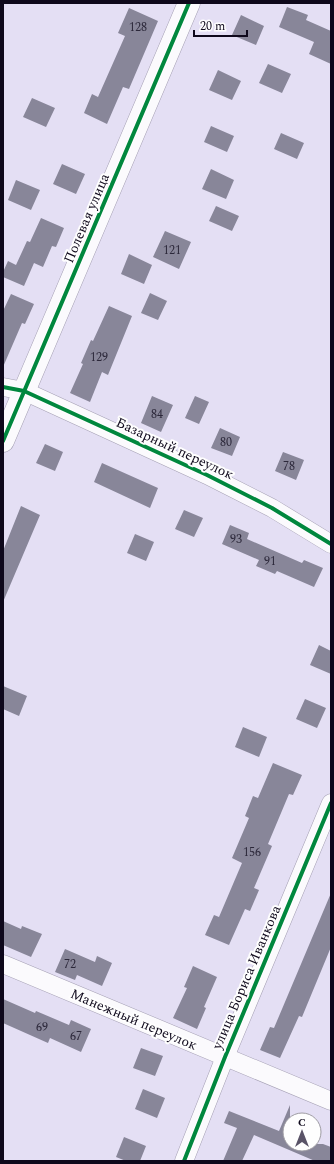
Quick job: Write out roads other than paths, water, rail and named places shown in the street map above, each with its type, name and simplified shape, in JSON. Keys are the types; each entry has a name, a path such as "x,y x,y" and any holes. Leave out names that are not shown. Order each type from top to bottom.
{"street":[{"name":"Полевая улица","path":"3,441 189,3"},
{"name":"Базарный переулок","path":"3,387 24,391 207,475 272,508 331,544"},
{"name":"улица Бориса Иванкова","path":"184,1161 225,1057 331,803"},
{"name":"Манежный переулок","path":"3,964 331,1101"}]}
